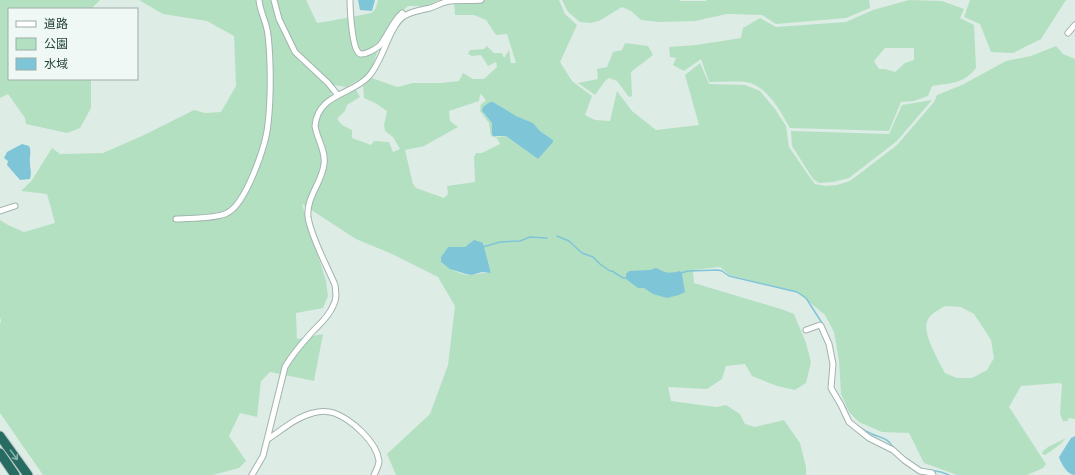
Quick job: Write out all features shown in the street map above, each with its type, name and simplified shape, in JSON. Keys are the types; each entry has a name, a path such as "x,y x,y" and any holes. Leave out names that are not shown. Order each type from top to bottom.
{"highway":[{"path":"0,436 28,475"},
{"path":"0,453 15,475"}],"street":[{"path":"176,219 209,217 226,214 234,209 241,201 248,186 264,141 268,125 269,110 268,36 266,24 259,5 259,0"},
{"path":"274,0 279,19 295,52 328,83 337,94"},
{"path":"350,0 353,32 357,51 361,54 365,54 377,48 397,18 402,13 406,15"},
{"path":"252,475 263,456 285,367 300,345 333,308 335,301 335,285 315,240 308,216 312,196 323,172 325,158 316,131 316,121 322,108 337,94 359,85 369,76 376,68 396,26 406,15 449,0 481,0"},
{"path":"1068,33 1075,25"},
{"path":"0,211 15,206"},
{"path":"806,330 820,325 824,332 829,344 833,364 831,388 849,422 863,434 893,450 920,471 933,475"},
{"path":"268,439 297,419 308,414 332,412 353,424 364,434 374,448 378,456 378,464 374,475"}],"green space":[{"path":"0,0 100,0 92,8 8,8 8,80 91,80 91,108 80,128 67,133 26,124 25,118 8,94 0,98"},
{"path":"139,0 306,0 317,23 373,12 376,8 378,0 439,0 426,6 408,6 397,16 384,33 372,67 366,76 346,87 333,85 296,49 293,50 300,62 310,69 331,91 331,96 323,105 356,90 360,97 347,105 345,111 337,119 342,125 352,130 352,138 371,145 374,141 389,142 393,152 400,149 393,137 385,131 384,125 387,111 364,98 363,86 372,78 397,87 413,83 441,83 459,81 463,73 473,79 484,79 497,67 496,62 488,66 481,55 472,56 468,54 470,50 484,49 487,46 494,53 502,53 504,58 509,50 511,63 516,63 507,34 496,35 486,20 474,15 455,15 454,0 559,0 565,14 577,25 560,62 572,81 592,96 585,115 595,120 610,121 617,91 632,111 656,130 699,125 685,75 700,63 709,84 745,85 760,91 775,109 786,126 789,147 815,184 825,186 837,185 850,181 897,145 934,102 937,95 962,85 1006,61 1031,56 1056,46 1063,54 1075,59 1075,419 1069,418 1067,421 1063,421 1060,414 1062,384 1021,386 1009,407 1046,464 1043,468 1027,475 957,475 924,463 909,433 882,432 859,422 849,412 841,394 839,360 834,332 825,315 797,292 729,275 720,267 693,270 694,283 794,314 806,343 811,362 806,383 795,390 777,386 752,376 745,364 726,366 722,379 707,389 668,387 671,401 716,407 726,405 740,414 745,424 755,427 784,420 800,443 806,467 806,475 396,475 387,454 430,414 448,365 455,306 438,277 392,254 356,239 302,204 326,281 328,296 323,308 296,313 297,339 323,334 314,381 270,372 261,381 257,417 240,413 229,436 246,461 239,468 213,475 43,475 0,413 0,220 24,232 55,223 47,194 21,191 32,180 52,148 60,154 103,153 142,136 194,110 205,113 221,112 236,86 234,36 207,21 163,14","holes":["480,94 486,101 481,104 480,111 489,123 491,136 497,138 500,144 482,153 476,153 474,157 475,182 447,186 448,194 444,198 416,188 413,184 405,150 424,146 458,127 450,121 449,111 479,101","493,102 515,116 533,123 540,131 553,140 538,159 506,136 497,137 492,134 492,123 483,113","483,243 491,273 471,275 463,274 441,262 441,257 448,247 465,247","945,306 961,307 974,314 991,340 994,358 987,370 972,378 957,378 945,373 932,348 927,334 927,322 934,312"]},
{"path":"562,0 869,0 870,8 846,18 776,24 762,15 727,14 695,21 659,22 641,20 631,11 622,7 599,21 590,23 580,22 568,12"},
{"path":"909,0 942,1 964,9 960,18 974,25 976,68 962,80 932,86 928,96 914,101 901,102 889,131 790,128 772,100 761,88 746,82 709,82 701,59 684,71 673,65 676,58 670,57 669,47 696,45 741,38 743,28 760,18 776,27 846,22 873,10","holes":["885,48 914,48 914,60 905,63 895,72 879,69 874,61"]},
{"path":"970,0 1066,0 1041,39 1013,53 991,52 980,24 964,17"},
{"path":"625,43 648,46 653,55 631,72 632,96 629,97 617,81 609,78 595,95 578,83 598,79 597,69 607,67 613,52 622,50"},
{"path":"932,100 897,141 849,178 833,182 819,183 813,179 792,146 791,131 889,134 902,105"},
{"path":"1066,438 1045,455 1042,454 1048,447"}],"water":[{"path":"358,0 375,0 372,11 360,10"},
{"path":"490,102 493,102 516,116 533,123 540,131 553,140 553,142 538,159 506,136 493,136 492,123 482,111 483,107"},
{"path":"22,144 29,146 30,148 31,174 30,179 20,180 7,165 8,161 4,158 7,152"},
{"path":"474,240 483,243 491,273 482,272 472,275 466,274 450,269 441,262 441,257 448,247 465,247"},
{"path":"656,268 667,272 680,271 682,274 685,292 667,298 653,294 644,288 638,288 626,279 626,274 629,271 650,270"},
{"path":"1075,436 1075,475 1067,471 1059,457 1071,438"}],"waterway":[{"path":"557,236 569,241 582,253 593,257 610,271 623,278 627,278"},
{"path":"483,247 500,242 520,241 530,237 547,238"},
{"path":"681,273 688,271 718,270 729,276 797,292 806,298 822,323"},
{"path":"839,397 846,409"},
{"path":"858,426 887,440 893,447"},
{"path":"929,470 949,475"}]}
